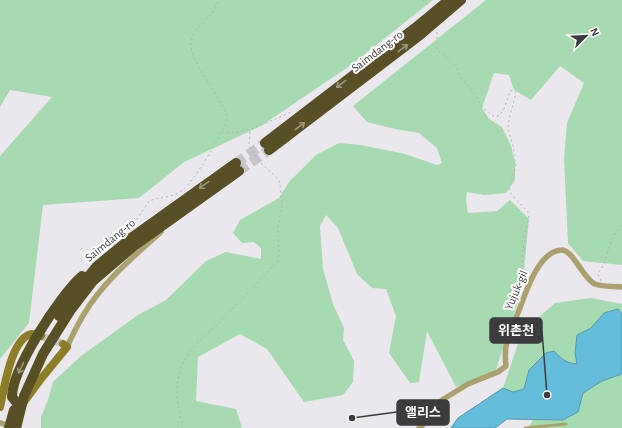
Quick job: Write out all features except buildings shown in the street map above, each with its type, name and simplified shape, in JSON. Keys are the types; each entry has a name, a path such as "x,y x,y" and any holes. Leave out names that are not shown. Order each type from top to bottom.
{"highway":[{"name":"Saimdang-ro","path":"449,0 267,146 420,35 461,0"},
{"name":"Saimdang-ro","path":"237,167 188,208 134,246 93,281 70,311 43,354 18,407 40,346 67,303 97,266 132,238 237,167"},
{"path":"16,428 18,407 12,397 15,382 39,336 72,285 88,271 97,266"},
{"path":"9,428 18,407"}],"street":[{"path":"18,407 65,345 84,313 104,287 124,264 156,236 190,211 188,208"},
{"name":"Yujuk-gil","path":"419,428 434,415 442,400 468,384 498,372 506,366 507,341 533,275 546,258 561,250 567,251 583,274 593,284 622,287"},
{"path":"0,407 8,367 18,346 24,338 31,334 39,336"},
{"path":"0,423 16,428"}],"lane":[{"path":"525,428 566,424"}],"path":[{"path":"128,232 149,201 175,194 191,182 215,144 227,121 226,114 215,92 196,63 191,46 191,41 195,32 213,12 219,0"},
{"path":"422,0 429,5 432,10"},
{"path":"436,31 437,50 456,67 460,76 476,94 482,107 493,116 499,116 504,109 510,91 513,90 516,93 508,128 516,166 509,188 511,194 528,212 529,218 522,264 524,269 533,275"},
{"path":"221,132 230,134 294,111"},
{"path":"182,428 176,389 178,378 188,352 215,327 278,261 278,228 282,206 281,189 278,179 261,164 251,150 249,144 250,128"},
{"path":"601,286 602,281 598,274 599,271 603,266 607,251 616,230 622,223"}],"green space":[{"path":"0,0 433,0 351,65 261,126 184,162 139,198 43,205 29,323 0,359 0,156 52,97 10,90 0,107"},
{"path":"486,0 622,0 622,265 583,261 568,243 564,158 567,123 584,83 560,66 531,100 514,90 509,75 494,73 482,108 489,119 502,127 511,146 515,162 515,180 506,193 484,195 467,192 466,200 468,213 497,211 510,200 529,219 522,289 495,373 456,387 427,331 419,382 410,383 389,353 396,316 386,289 372,288 357,274 338,228 326,215 320,226 323,269 333,304 344,328 343,340 354,361 353,382 343,395 304,402 267,349 240,334 198,357 196,401 236,409 242,428 41,428 41,417 53,382 81,356 138,315 166,300 206,261 226,252 261,259 261,248 254,242 242,243 233,233 240,220 279,198 289,182 316,155 339,143 361,145 405,154 437,165 442,163 437,148 419,133 367,122 353,106"},
{"path":"591,298 622,304 622,314 618,309 604,313 591,328 577,335 575,353 577,364 564,360 554,351 529,370 524,389 513,392 503,388 522,332 555,303"},
{"path":"622,374 622,428 528,428 533,420 563,420 578,412 583,393 602,381"}],"water":[{"path":"618,309 622,314 622,374 602,381 583,393 578,412 563,420 507,419 495,428 451,428 458,418 503,388 513,392 524,389 529,370 546,353 554,351 564,360 577,364 575,353 577,335 591,328 604,313"}],"tunnel":[{"path":"236,163 265,143"},
{"path":"239,171 269,150"},
{"path":"41,336 63,344"}],"place":[{"name":"위촌천","path":"547,395"},
{"name":"앨리스","path":"352,418"}]}
